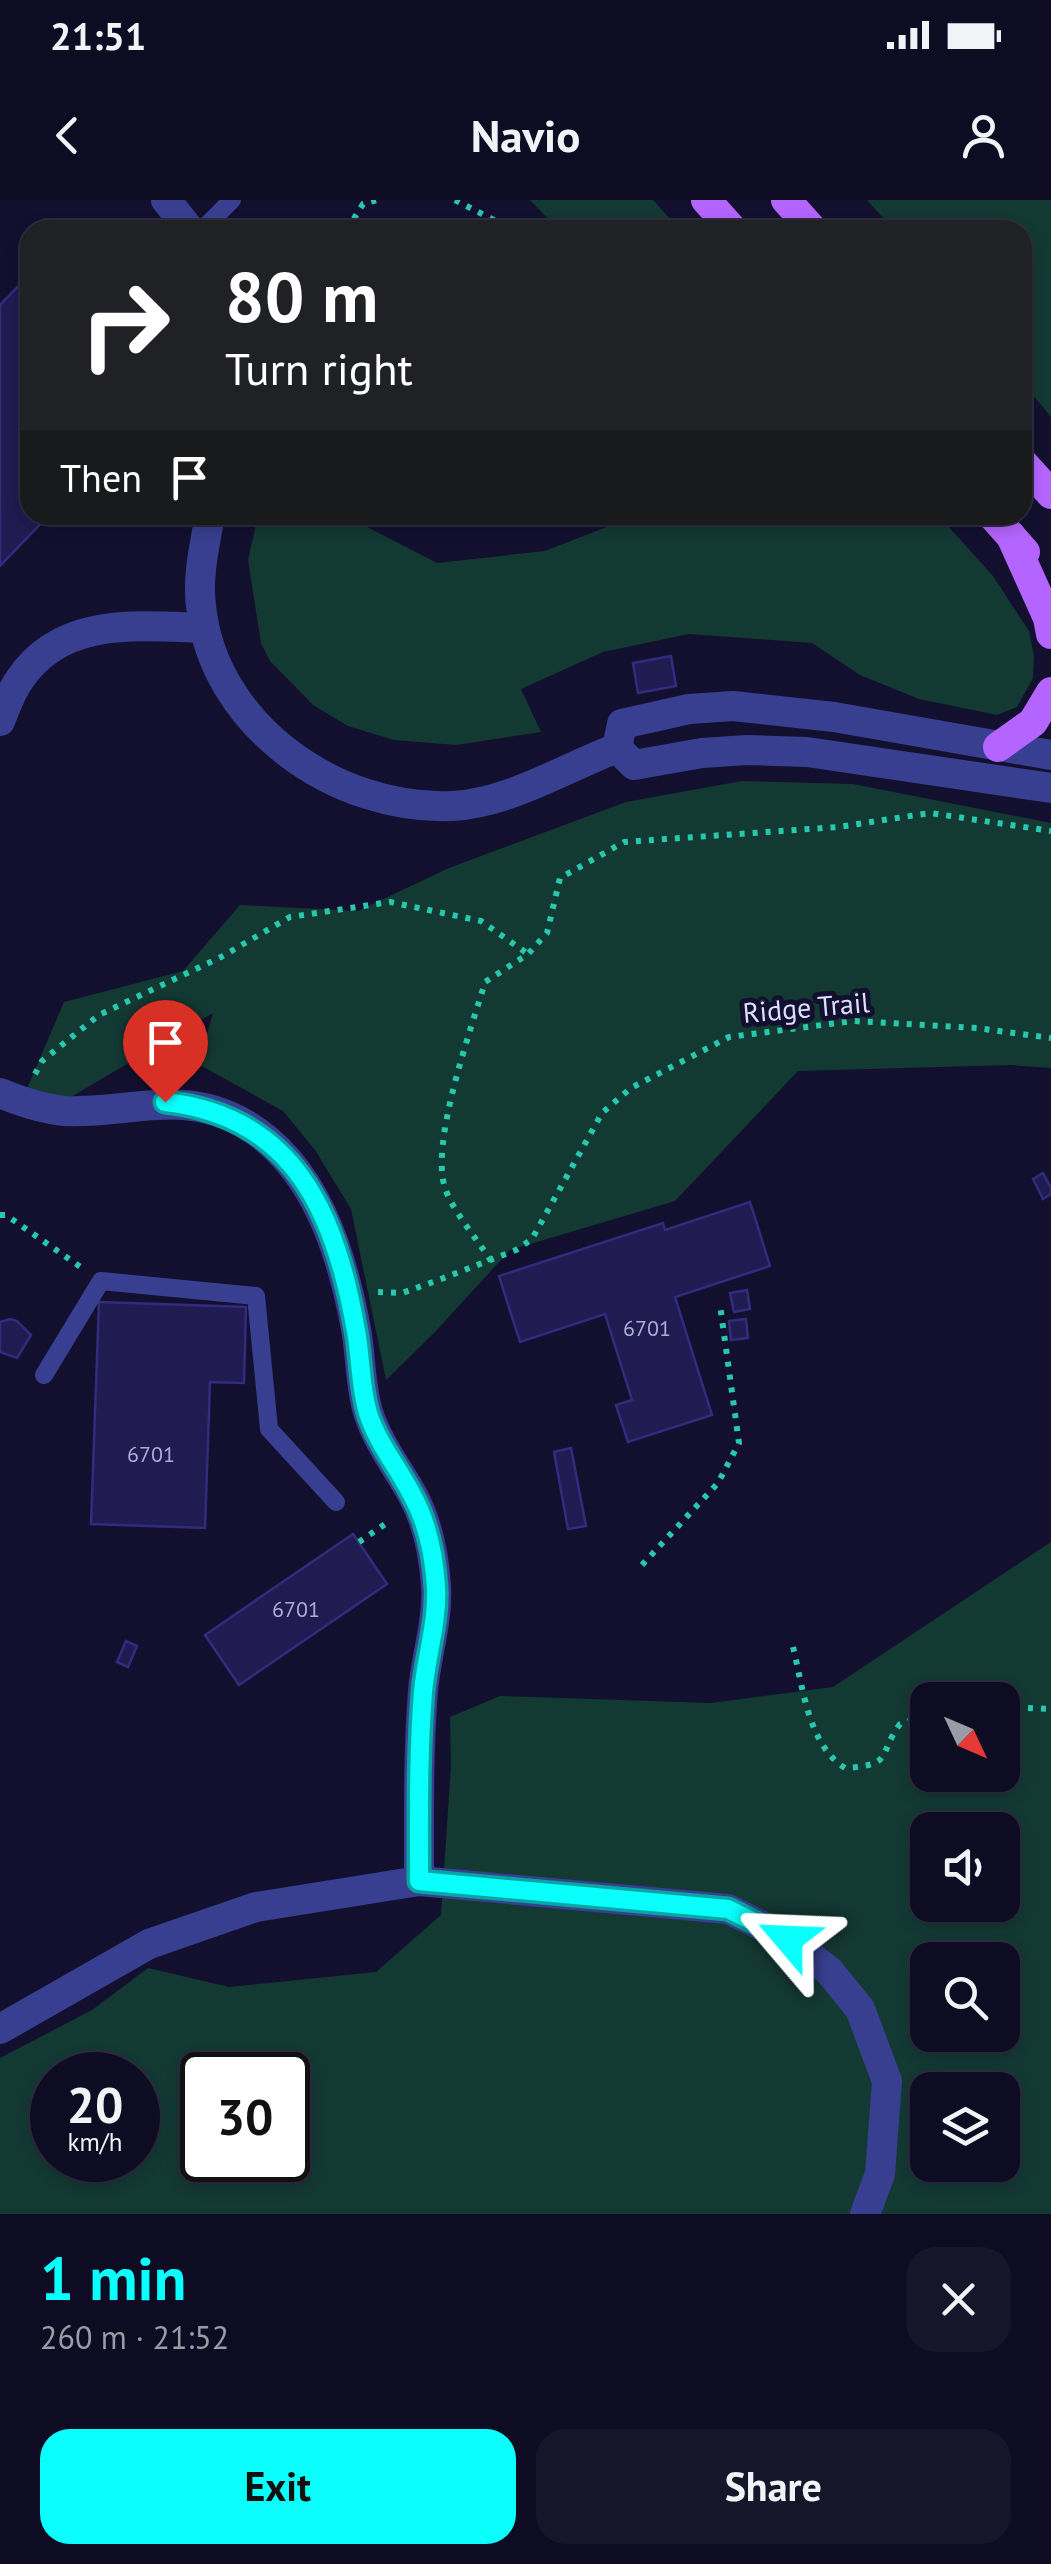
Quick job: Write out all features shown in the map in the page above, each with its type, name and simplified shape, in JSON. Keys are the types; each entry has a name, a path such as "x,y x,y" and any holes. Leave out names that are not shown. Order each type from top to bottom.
{"main road":[{"path":"706,200 724,220"},
{"path":"786,200 805,220"},
{"path":"1032,473 1051,494"},
{"path":"1002,526 1051,580"},
{"path":"1002,526 1048,618 1051,634"},
{"path":"998,747 1033,722 1051,692"}],"street":[{"path":"166,200 182,220"},
{"path":"209,525 200,596 204,628 219,670 259,727 308,767 368,794 411,804 453,806 523,787 617,748"},
{"path":"0,721 18,680 39,656 77,634 116,625 204,628"},
{"path":"617,748 622,724 689,709 733,706 834,718 1051,756"},
{"path":"617,748 634,766 702,753 808,752 1051,788"},
{"path":"11,1097 45,1109 71,1111 165,1102 230,1116 257,1132 286,1157 320,1211 340,1261 350,1301 368,1412 423,1519 434,1568 435,1615 423,1690 420,1746 419,1881"},
{"path":"0,2029 149,1944 256,1907 419,1881 728,1909 788,1939 830,1972 860,2009 887,2081 880,2174 864,2214"}],"lane":[{"path":"212,220 232,200"},
{"path":"44,1375 102,1281 256,1296 269,1428 336,1502"}],"path":[{"path":"353,220 363,204 376,200"},
{"path":"456,200 494,220"},
{"path":"491,1261 445,1189 441,1158 459,1070 485,982 528,954 546,933 560,878 624,842 838,827 930,813 1051,832"},
{"path":"11,1097 42,1061 100,1015 222,958 290,917 390,902 481,921 528,954"},
{"name":"Ridge Trail","path":"371,1292 402,1293 491,1261 532,1239 591,1129 614,1102 631,1088 729,1037 853,1021 977,1028 1051,1038"},
{"path":"0,1215 6,1215 102,1281"},
{"path":"642,1565 718,1483 739,1443 720,1305"},
{"path":"359,1542 399,1515"},
{"path":"793,1648 817,1736 834,1761 844,1768 878,1763 900,1724 910,1721"},
{"path":"1020,1707 1051,1709"}],"green space":[{"path":"530,200 653,200 671,220 549,220"},
{"path":"867,200 1051,200 1051,417 1032,394 1032,220 885,220"},
{"path":"256,525 363,525 437,563 545,551 611,525 947,525 993,576 1029,631 1033,678 1017,707 997,715 919,699 860,675 812,643 689,634 603,652 521,689 541,732 456,745 394,740 348,726 313,705 270,661 261,643 248,560"},
{"path":"742,781 853,784 1051,823 1051,1068 1011,1065 798,1071 675,1201 510,1250 386,1380 351,1209 315,1150 283,1111 198,1064 213,1013 66,1100 26,1091 64,1002 183,971 240,905 358,911 449,868 626,802"},
{"path":"1051,1542 1051,2214 0,2214 0,2058 92,2010 148,1968 229,1987 376,1972 441,1915 451,1766 450,1717 500,1696 711,1703 833,1687"}],"building":[{"path":"20,284 20,525 39,525 0,566 0,305"},
{"path":"671,656 676,686 638,693 633,663"},
{"path":"1043,1173 1051,1194 1043,1199 1033,1179"},
{"path":"750,1202 770,1266 675,1297 712,1415 628,1442 616,1405 632,1400 605,1314 520,1342 499,1276 663,1223 665,1230"},
{"path":"747,1290 750,1309 734,1312 730,1293"},
{"path":"99,1302 246,1307 244,1383 210,1382 205,1528 91,1524"},
{"path":"10,1319 31,1335 17,1358 0,1352 0,1322"},
{"path":"746,1319 748,1338 731,1340 729,1321"},
{"path":"571,1448 586,1526 568,1529 554,1452"},
{"path":"353,1534 387,1584 239,1685 205,1635"},
{"path":"126,1641 137,1646 128,1667 117,1662"}],"route":[{"path":"165,1102 230,1116 272,1143 309,1190 340,1261 356,1328 368,1412 423,1519 434,1568 435,1615 423,1690 420,1746 419,1881 728,1909 788,1939"}]}
